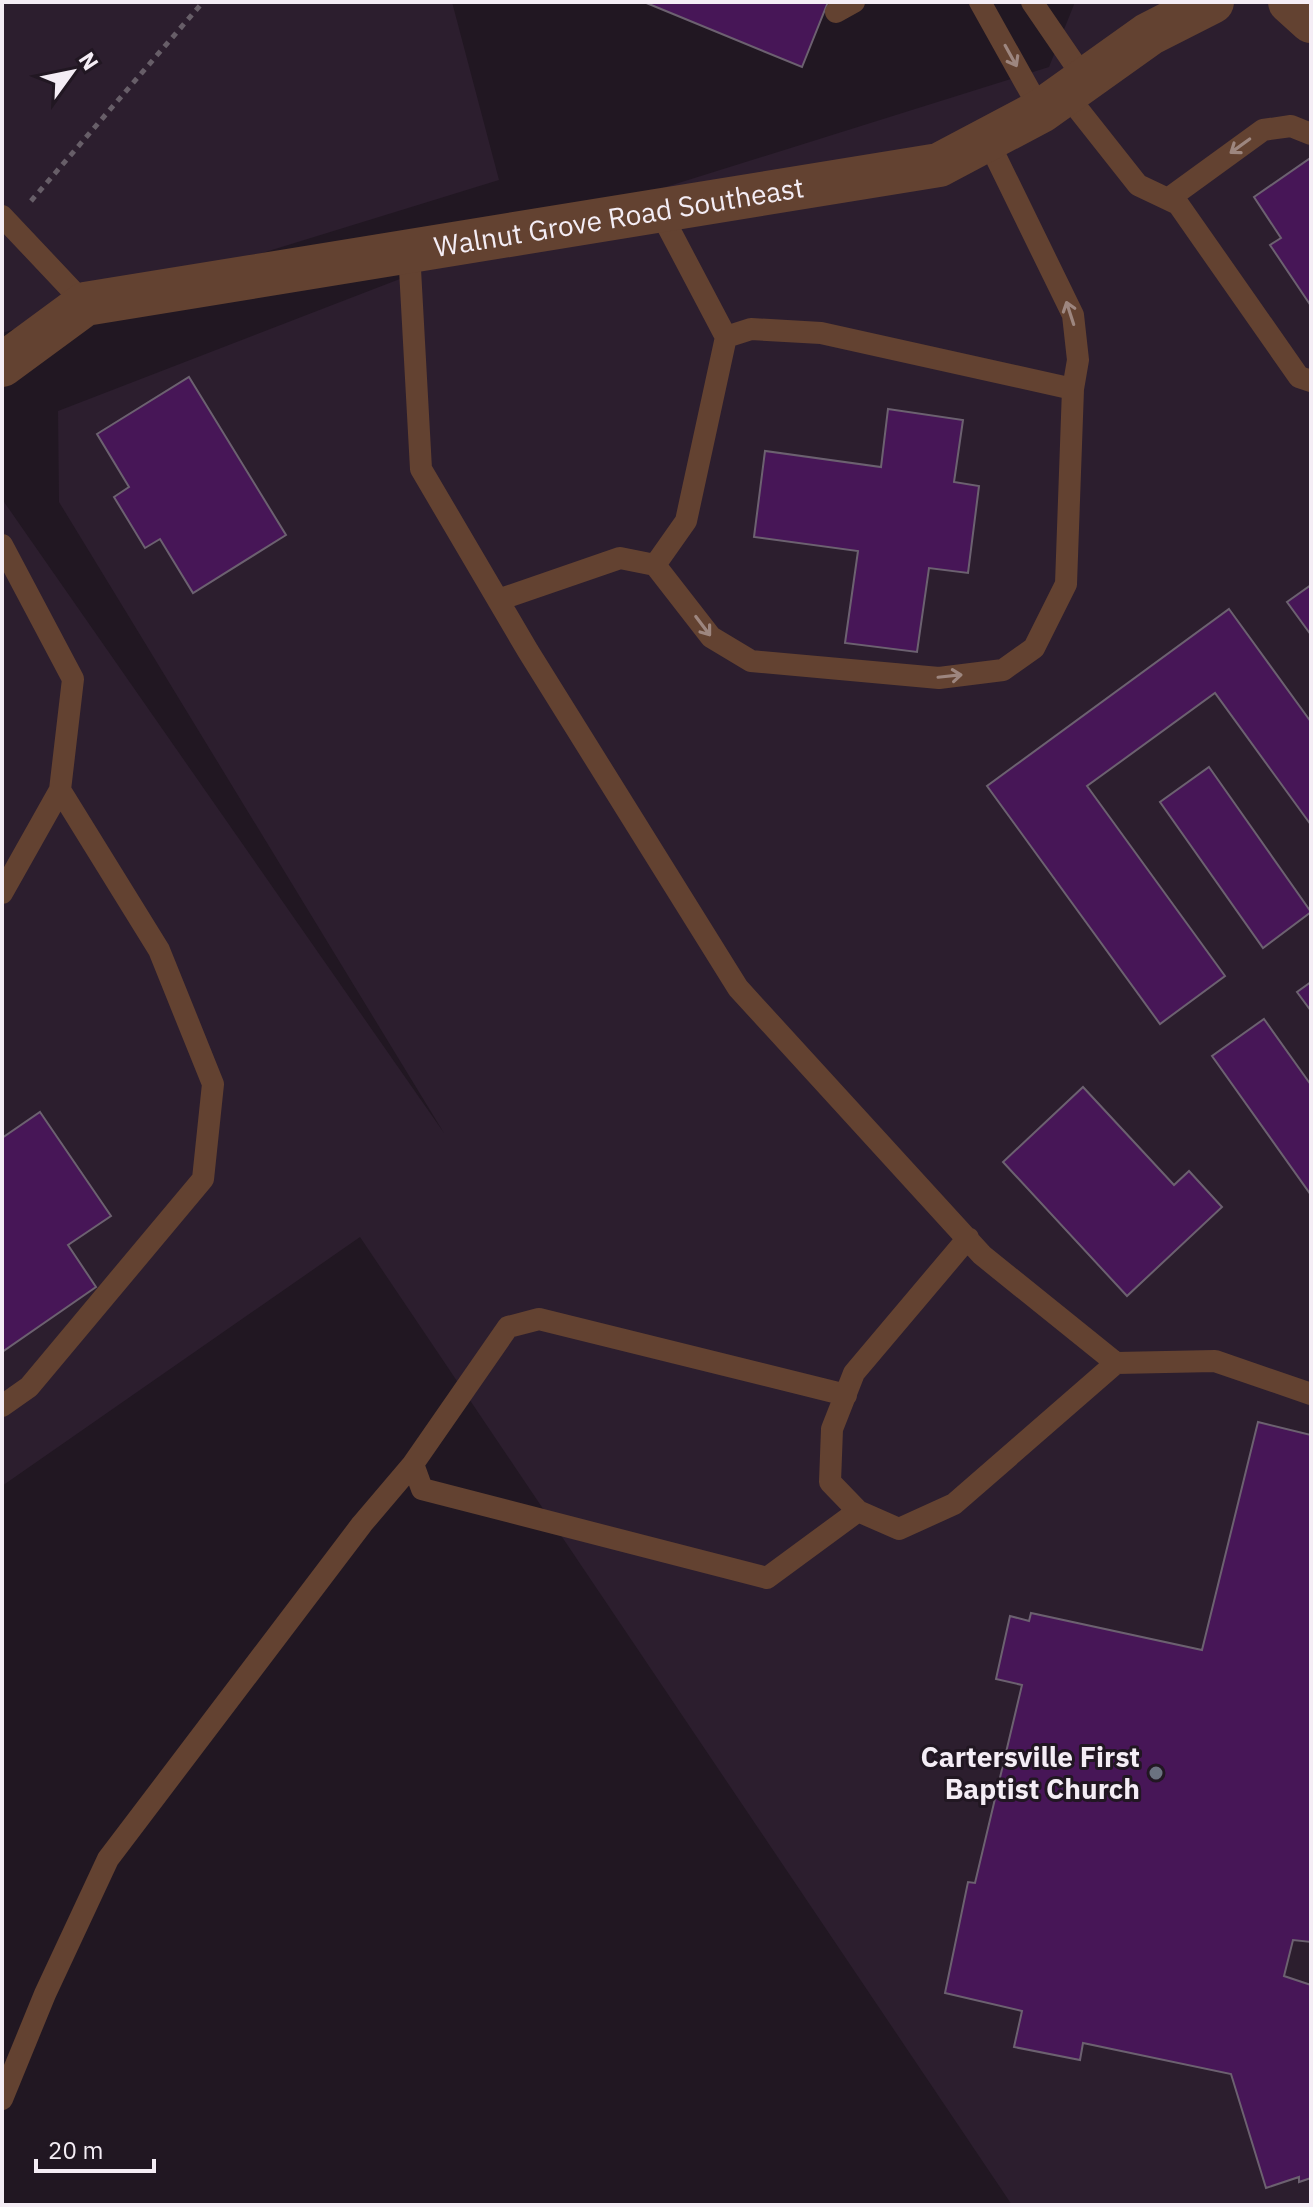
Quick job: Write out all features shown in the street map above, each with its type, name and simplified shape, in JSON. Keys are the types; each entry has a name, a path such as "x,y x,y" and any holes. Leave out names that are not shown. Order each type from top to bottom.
{"street":[{"name":"Walnut Grove Road Southeast","path":"2,365 85,304 939,165 1065,95 1149,34 1212,2"},
{"path":"1290,2 1311,21"}],"lane":[{"path":"980,2 1065,95 1138,185 1178,204 1299,377 1311,381"},
{"path":"1032,2 1065,95"},
{"path":"1168,199 1263,130 1291,126 1311,134"},
{"path":"498,600 620,558 655,565 711,637 751,661 939,678 1003,670 1034,648 1066,584 1073,389 1078,360 1073,315 986,137"},
{"path":"655,565 686,521 726,337 659,210"},
{"path":"6,220 85,304"},
{"path":"409,251 421,469 498,600 738,988 982,1255 1116,1363"},
{"path":"726,337 751,329 821,333 1073,389"},
{"path":"2,545 73,679 60,790 2,893"},
{"path":"2,1406 29,1387 203,1179 213,1084 159,950 60,790"},
{"path":"968,1238 854,1373 832,1429 830,1482 858,1511 899,1529 954,1504 1116,1363 1215,1361 1311,1394"},
{"path":"2,2099 45,1994 108,1859 362,1524 413,1464 508,1327 539,1319 846,1395"},
{"path":"413,1464 422,1489 767,1578 858,1511"}],"path":[{"path":"6,220 203,2"}],"shaded area":[{"path":"2,2 452,2 499,180 2,333"},
{"path":"1075,2 1311,2 1311,2205 1012,2205 360,1237 2,1486 2,499 444,1133 59,502 58,411 519,233 1049,67"}],"building":[{"path":"644,2 828,2 802,67"},
{"path":"1309,159 1311,306 1270,245 1281,238 1254,197"},
{"path":"189,377 286,535 193,593 160,539 145,548 114,497 129,487 97,434"},
{"path":"888,409 963,420 954,482 979,486 968,573 929,568 917,652 845,643 858,551 754,537 765,451 881,467"},
{"path":"1311,585 1311,635 1287,602"},
{"path":"1229,609 1311,722 1311,825 1215,693 1087,786 1225,976 1160,1024 987,786"},
{"path":"1209,767 1311,912 1263,948 1160,802"},
{"path":"1311,982 1311,1011 1297,992"},
{"path":"1264,1019 1311,1085 1311,1195 1212,1056"},
{"path":"1083,1087 1174,1185 1189,1171 1222,1207 1127,1296 1003,1162"},
{"path":"40,1112 111,1216 68,1245 96,1287 2,1352 2,1138"},
{"name":"Cartersville First Baptist Church","path":"1258,1422 1311,1435 1311,1942 1293,1940 1284,1976 1311,1985 1311,2178 1299,2182 1299,2177 1266,2188 1231,2074 1083,2043 1080,2060 1014,2047 1022,2011 945,1993 968,1882 975,1883 1022,1685 996,1679 1010,1616 1029,1621 1031,1613 1202,1650"}],"place":[{"name":"Cartersville First Baptist Church","path":"1156,1773"}]}
